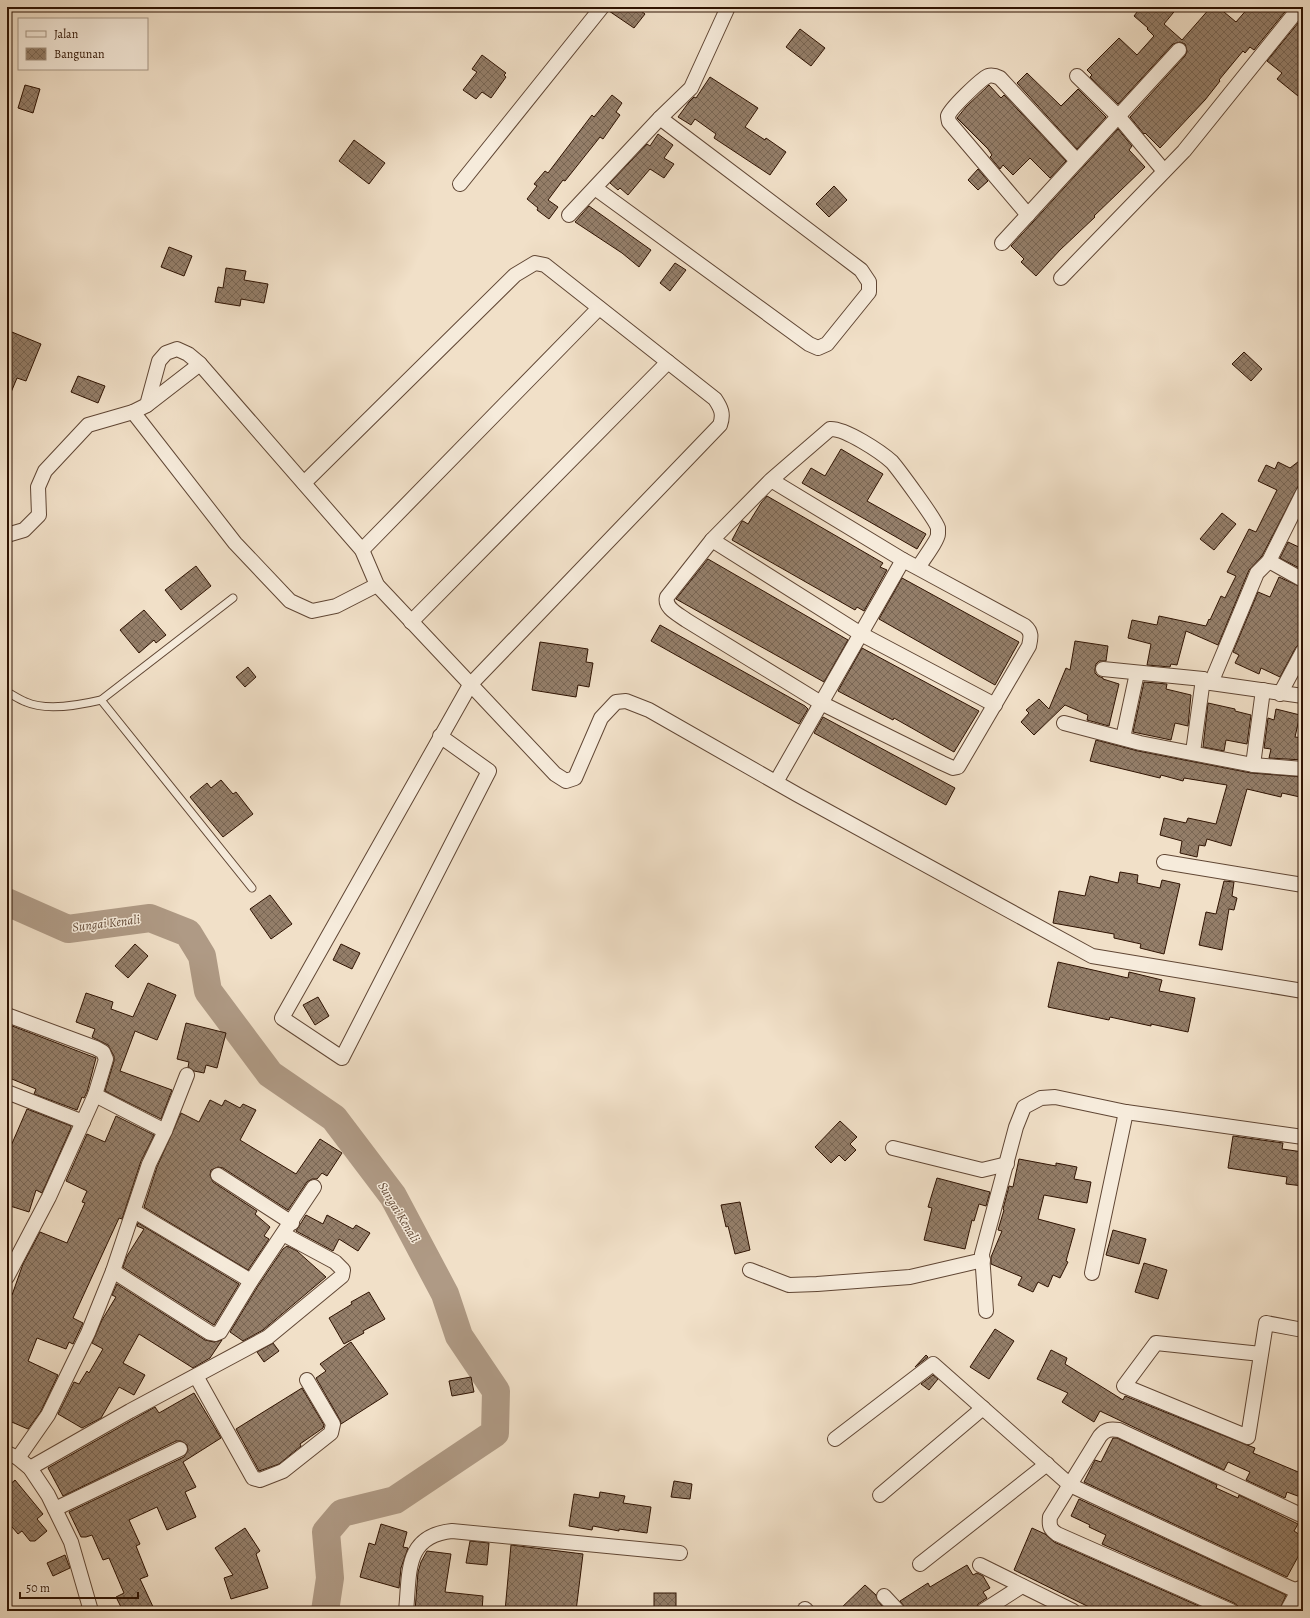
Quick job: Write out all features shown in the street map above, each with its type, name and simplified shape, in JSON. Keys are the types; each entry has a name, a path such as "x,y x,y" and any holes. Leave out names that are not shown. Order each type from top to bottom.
{"street":[{"path":"460,184 602,7"},
{"path":"569,215 660,118 691,88 728,7"},
{"path":"1061,278 1189,145 1300,7"},
{"path":"1002,243 1179,50"},
{"path":"1028,215 949,122 948,116 952,110 980,82 988,76 995,75 1000,78 1077,161"},
{"path":"1077,76 1118,116 1164,171"},
{"path":"595,188 809,344 818,348 827,344 869,292 869,282 861,270 660,118"},
{"path":"304,483 509,281 527,266 535,263 545,265 716,399 723,417 720,425 470,685 440,736 282,1018 342,1058 489,771 440,736"},
{"path":"362,550 599,308"},
{"path":"147,404 159,361 166,353 177,348 188,354 200,364 362,550 377,585 555,774 566,781 575,778 601,718 616,702 626,701 649,710 776,782 1092,956 1303,991"},
{"path":"411,622 668,362"},
{"path":"7,535 24,530 39,515 38,487 45,471 88,426 133,412 147,404 200,364"},
{"path":"133,412 236,543 290,601 312,611 336,606 377,585"},
{"path":"771,480 904,560 918,568 1025,626 1030,630 1031,637 1029,646 962,762 958,767 953,768 821,703 686,620 667,605 667,597 712,540 771,480 830,429 835,429 857,439 893,463 938,527 938,535 918,568"},
{"path":"1193,752 1207,681 1257,573 1269,561 1303,493"},
{"path":"712,540 861,634 995,705"},
{"path":"776,782 904,560"},
{"path":"1269,561 1303,580"},
{"path":"1280,694 1303,651"},
{"path":"1103,669 1207,681 1280,694 1303,696"},
{"path":"1123,738 1137,673"},
{"path":"1253,764 1263,690"},
{"path":"1064,722 1123,738 1253,764 1303,769"},
{"path":"1164,862 1303,885"},
{"path":"7,1015 96,1048 103,1052 106,1059 95,1095 49,1197 7,1277"},
{"path":"92,1611 71,1542 48,1495 30,1468 13,1456 48,1414 88,1333 113,1271 149,1164 165,1131 186,1075"},
{"path":"7,1092 83,1122"},
{"path":"95,1095 165,1131"},
{"path":"986,1311 982,1254 1016,1127 1024,1107 1041,1098 1055,1097 1126,1112 1303,1137"},
{"path":"1092,1273 1126,1112"},
{"path":"893,1148 982,1170 1007,1164"},
{"path":"218,1175 292,1223"},
{"path":"113,1271 210,1334 220,1332 251,1281 282,1234 292,1223 314,1187"},
{"path":"134,1211 251,1281"},
{"path":"30,1468 130,1411 268,1337 342,1276 343,1270 336,1262 282,1234"},
{"path":"750,1270 789,1285 817,1284 910,1277 983,1260"},
{"path":"1261,1354 1156,1343 1124,1386 1248,1437 1266,1323 1303,1330"},
{"path":"835,1439 933,1364 1070,1485 1290,1588 1295,1590 1301,1588"},
{"path":"196,1376 253,1478 260,1480 283,1471 331,1433 333,1424 306,1380"},
{"path":"880,1494 983,1408"},
{"path":"1231,1611 1056,1534 1051,1530 1049,1525 1050,1518 1100,1436 1105,1430 1119,1430 1303,1516"},
{"path":"55,1509 180,1449"},
{"path":"920,1564 1046,1464"},
{"path":"406,1611 412,1559 416,1548 426,1538 440,1532 452,1531 680,1553"},
{"path":"980,1565 1073,1611"},
{"path":"983,1611 1022,1586"},
{"path":"1287,1611 1301,1588"},
{"path":"884,1596 898,1611"}],"lane":[{"path":"7,692 27,703 41,706 89,703 101,700 233,598"},
{"path":"101,700 252,888"}],"building":[{"path":"610,7 636,7 645,14 634,28 609,11"},
{"path":"1141,7 1178,7 1164,24 1182,40 1211,7 1218,7 1236,22 1249,7 1289,7 1254,50 1250,47 1245,53 1243,51 1205,100 1160,148 1145,133 1144,134 1130,117 1185,56 1187,51 1185,44 1180,42 1173,44 1118,104 1090,77 1092,75 1087,70 1119,38 1137,55 1154,36 1147,29 1148,28 1134,16"},
{"path":"1303,17 1303,100 1277,79 1282,73 1267,61"},
{"path":"800,29 825,48 811,66 786,47"},
{"path":"482,55 506,73 504,75 506,77 491,98 482,92 476,99 463,90 477,72 472,69"},
{"path":"1027,73 1061,106 1078,89 1106,117 1077,149 1017,83"},
{"path":"710,77 758,108 745,127 765,140 766,138 786,152 770,175 714,138 716,134 695,119 691,125 678,117 689,102 694,97 696,98"},
{"path":"25,85 40,89 33,113 18,108"},
{"path":"989,85 1001,98 1004,95 1066,161 1050,178 1030,158 1013,175 1003,165 1000,169 990,157 992,155 988,149 957,118"},
{"path":"612,95 622,103 616,112 620,115 603,139 600,137 548,200 558,207 549,219 537,210 538,208 527,199 537,186 534,184 545,171 548,173 592,115 594,117"},
{"path":"1118,129 1132,146 1129,150 1145,167 1060,250 1036,276 1021,262 1024,259 1011,246"},
{"path":"658,134 673,145 664,158 674,164 664,178 650,169 628,195 620,188 618,190 610,183 647,144 650,146"},
{"path":"354,140 385,163 369,184 339,161"},
{"path":"978,169 988,181 978,190 968,180"},
{"path":"834,186 847,200 829,217 816,204"},
{"path":"589,206 651,250 639,267 622,253 575,222"},
{"path":"169,247 192,256 184,276 161,267"},
{"path":"675,263 686,270 670,291 660,283"},
{"path":"226,268 246,271 244,280 268,284 264,303 241,299 240,306 215,302 218,287 223,288"},
{"path":"7,330 41,344 26,381 17,378 7,402"},
{"path":"1244,352 1262,369 1251,381 1232,364"},
{"path":"78,376 105,386 98,403 71,392"},
{"path":"841,449 883,474 867,501 926,534 917,549 802,483 811,468 825,476"},
{"path":"1303,458 1303,477 1262,556 1249,570 1218,645 1186,631 1177,665 1171,664 1170,667 1147,665 1151,644 1128,638 1132,620 1157,625 1159,616 1206,626 1221,596 1225,598 1236,576 1227,572 1249,529 1256,532 1277,490 1258,481 1266,465 1275,469 1278,462 1290,468"},
{"path":"767,496 883,563 880,567 887,570 864,611 857,607 855,610 732,540 742,521 748,524"},
{"path":"1222,513 1236,524 1214,550 1200,539"},
{"path":"1288,542 1303,549 1303,570 1280,558"},
{"path":"708,559 848,640 824,682 676,599"},
{"path":"196,566 211,586 181,610 165,590"},
{"path":"1279,577 1303,588 1303,640 1302,643 1296,647 1280,677 1261,668 1259,674 1235,663 1239,655 1233,652 1258,592 1270,597"},
{"path":"902,578 1019,642 995,685 879,619"},
{"path":"144,610 166,635 156,643 154,640 139,653 120,630"},
{"path":"660,625 805,706 808,709 799,724 651,641"},
{"path":"1075,641 1108,646 1106,661 1099,661 1096,664 1095,673 1103,679 1119,684 1109,726 1087,720 1088,715 1065,705 1034,735 1021,722 1029,713 1026,710 1039,699 1049,709 1066,668 1070,670"},
{"path":"540,642 588,649 586,662 593,663 589,687 578,685 576,697 532,690"},
{"path":"862,648 979,711 954,752 894,718 893,720 838,691"},
{"path":"248,667 256,677 245,687 236,677"},
{"path":"1144,682 1167,684 1166,689 1191,695 1188,726 1175,723 1171,740 1133,732"},
{"path":"1208,703 1235,709 1235,711 1251,715 1247,744 1226,740 1224,751 1203,747"},
{"path":"1276,709 1300,715 1295,737 1303,738 1303,760 1269,758 1271,749 1264,748 1268,718 1274,720"},
{"path":"823,717 955,788 946,805 814,733"},
{"path":"1096,740 1138,751 1251,773 1303,777 1300,797 1282,793 1281,797 1247,789 1231,846 1207,839 1205,846 1199,845 1197,857 1180,853 1182,841 1160,835 1164,818 1186,823 1188,818 1216,824 1227,785 1184,778 1183,781 1161,775 1160,778 1090,761"},
{"path":"221,780 233,794 236,792 253,814 223,837 190,797 207,783 211,788"},
{"path":"1120,872 1138,875 1137,883 1160,888 1162,880 1180,884 1164,954 1140,948 1141,944 1114,938 1114,934 1053,923 1059,891 1085,896 1090,876 1118,883"},
{"path":"1224,881 1234,882 1232,896 1237,898 1234,910 1229,909 1222,950 1199,945 1206,912 1216,914"},
{"path":"270,895 292,924 271,939 250,909"},
{"path":"135,944 148,956 128,978 115,966"},
{"path":"341,944 360,953 352,969 333,960"},
{"path":"1058,962 1128,978 1129,972 1162,980 1159,991 1195,998 1188,1032 1110,1017 1109,1020 1048,1007"},
{"path":"148,983 176,995 157,1040 135,1031 120,1071 172,1090 161,1119 105,1091 114,1061 114,1056 108,1045 92,1037 95,1029 76,1022 86,993 113,1002 111,1009 133,1017"},
{"path":"318,997 329,1016 315,1025 303,1005"},
{"path":"186,1023 226,1033 217,1068 206,1065 204,1073 194,1071 188,1067 189,1062 177,1059"},
{"path":"7,1024 96,1058 87,1092 84,1098 82,1097 77,1110 34,1094 36,1089 7,1077"},
{"path":"210,1100 222,1106 225,1100 240,1108 243,1104 256,1110 240,1140 296,1174 320,1139 342,1153 327,1176 322,1173 317,1179 312,1179 307,1182 288,1210 223,1168 218,1167 211,1170 210,1175 213,1182 257,1211 255,1214 270,1227 264,1236 269,1239 248,1270 144,1207 157,1167 181,1113 199,1122"},
{"path":"27,1109 71,1126 42,1193 36,1190 29,1212 7,1205 7,1155"},
{"path":"116,1116 154,1135 141,1161 122,1219 119,1218 73,1318 83,1323 73,1344 69,1342 66,1349 37,1338 28,1361 58,1375 41,1411 28,1429 7,1420 7,1293 12,1295 23,1264 40,1232 67,1243 85,1203 82,1202 87,1191 66,1181 87,1134 105,1142"},
{"path":"840,1121 857,1137 850,1144 856,1150 845,1161 839,1155 831,1163 815,1147"},
{"path":"1233,1136 1283,1143 1282,1149 1303,1152 1303,1186 1286,1184 1287,1177 1228,1168"},
{"path":"1019,1159 1056,1166 1056,1163 1077,1167 1074,1179 1091,1182 1087,1203 1044,1195 1038,1219 1075,1229 1066,1261 1068,1262 1060,1278 1053,1275 1048,1287 1038,1282 1033,1292 1018,1285 1022,1277 991,1264 991,1257 1002,1231 998,1230 1009,1186 1013,1187"},
{"path":"937,1178 990,1192 986,1206 979,1204 974,1221 972,1220 965,1249 924,1240 932,1208 928,1207"},
{"path":"740,1202 750,1250 735,1254 728,1226 726,1227 721,1205"},
{"path":"306,1215 323,1224 327,1215 353,1229 356,1225 370,1233 358,1251 339,1239 333,1251 296,1231"},
{"path":"138,1223 239,1284 214,1325 123,1267 127,1256 144,1229 137,1226"},
{"path":"1113,1230 1146,1239 1139,1264 1106,1255"},
{"path":"287,1246 297,1251 326,1277 263,1330 243,1341 230,1332 258,1286 283,1249"},
{"path":"1144,1263 1167,1270 1158,1299 1135,1292"},
{"path":"117,1284 205,1340 214,1342 222,1340 210,1358 193,1368 139,1334 123,1363 145,1375 134,1395 119,1387 101,1418 82,1428 58,1414 74,1382 79,1384 87,1371 89,1373 103,1349 92,1343 102,1320 116,1297 112,1295"},
{"path":"369,1292 385,1319 363,1331 364,1333 344,1344 329,1318 352,1304 351,1302"},
{"path":"995,1329 1014,1341 989,1379 970,1367"},
{"path":"351,1342 388,1394 341,1424 316,1378 326,1371 320,1364"},
{"path":"273,1343 279,1351 264,1362 257,1352"},
{"path":"1051,1350 1067,1358 1065,1364 1123,1400 1125,1396 1255,1448 1253,1453 1303,1474 1303,1498 1287,1492 1285,1498 1246,1480 1250,1472 1228,1462 1224,1470 1100,1411 1094,1422 1062,1402 1068,1393 1037,1379"},
{"path":"926,1355 928,1357 915,1367"},
{"path":"933,1375 938,1379 929,1390 921,1384"},
{"path":"471,1377 474,1392 452,1396 449,1381"},
{"path":"302,1388 324,1425 323,1428 300,1444 301,1446 279,1464 259,1471 236,1429"},
{"path":"194,1393 221,1438 183,1462 196,1487 185,1492 196,1517 167,1530 157,1507 129,1520 140,1544 136,1546 148,1576 140,1579 155,1611 123,1611 116,1597 124,1593 109,1558 103,1560 92,1535 81,1537 69,1512 184,1457 188,1450 187,1445 181,1441 176,1441 63,1496 48,1468 155,1407 159,1413"},
{"path":"1113,1438 1117,1438 1217,1485 1216,1488 1238,1498 1239,1495 1298,1524 1294,1531 1303,1537 1303,1557 1299,1555 1287,1577 1084,1482 1095,1460 1101,1462"},
{"path":"15,1480 43,1514 37,1519 47,1531 35,1541 30,1541 22,1531 18,1534 7,1521 7,1487"},
{"path":"674,1481 692,1484 690,1499 671,1497"},
{"path":"600,1492 625,1496 623,1503 651,1507 647,1533 619,1529 619,1531 593,1526 592,1530 569,1526 574,1494 599,1498"},
{"path":"1079,1499 1286,1595 1279,1611 1239,1611 1238,1606 1234,1603 1102,1544 1106,1535 1071,1516"},
{"path":"381,1524 407,1532 403,1547 408,1548 401,1568 399,1588 360,1577 369,1543 375,1545"},
{"path":"245,1528 260,1551 256,1554 268,1588 231,1599 224,1578 233,1575 215,1548"},
{"path":"1032,1528 1045,1534 1054,1542 1210,1611 1099,1611 1087,1606 1014,1570"},
{"path":"470,1541 489,1543 487,1565 466,1563"},
{"path":"511,1545 583,1554 576,1611 505,1611"},
{"path":"427,1551 451,1554 445,1592 483,1596 482,1611 415,1611 418,1572"},
{"path":"65,1555 70,1568 53,1576 47,1563"},
{"path":"967,1565 973,1575 977,1573 983,1576 990,1588 983,1592 987,1598 978,1604 975,1611 906,1611 900,1601 928,1583 930,1587"},
{"path":"865,1585 876,1595 878,1601 886,1611 838,1611"},
{"path":"654,1593 676,1593 676,1611 654,1611"}],"waterway":[{"name":"Sungai Kenali","path":"7,902 68,929 150,918 188,933 202,956 208,991 270,1074 334,1118 393,1196 445,1294 459,1336 496,1391 495,1433 395,1500 342,1513 326,1532 330,1578 325,1611"}]}
